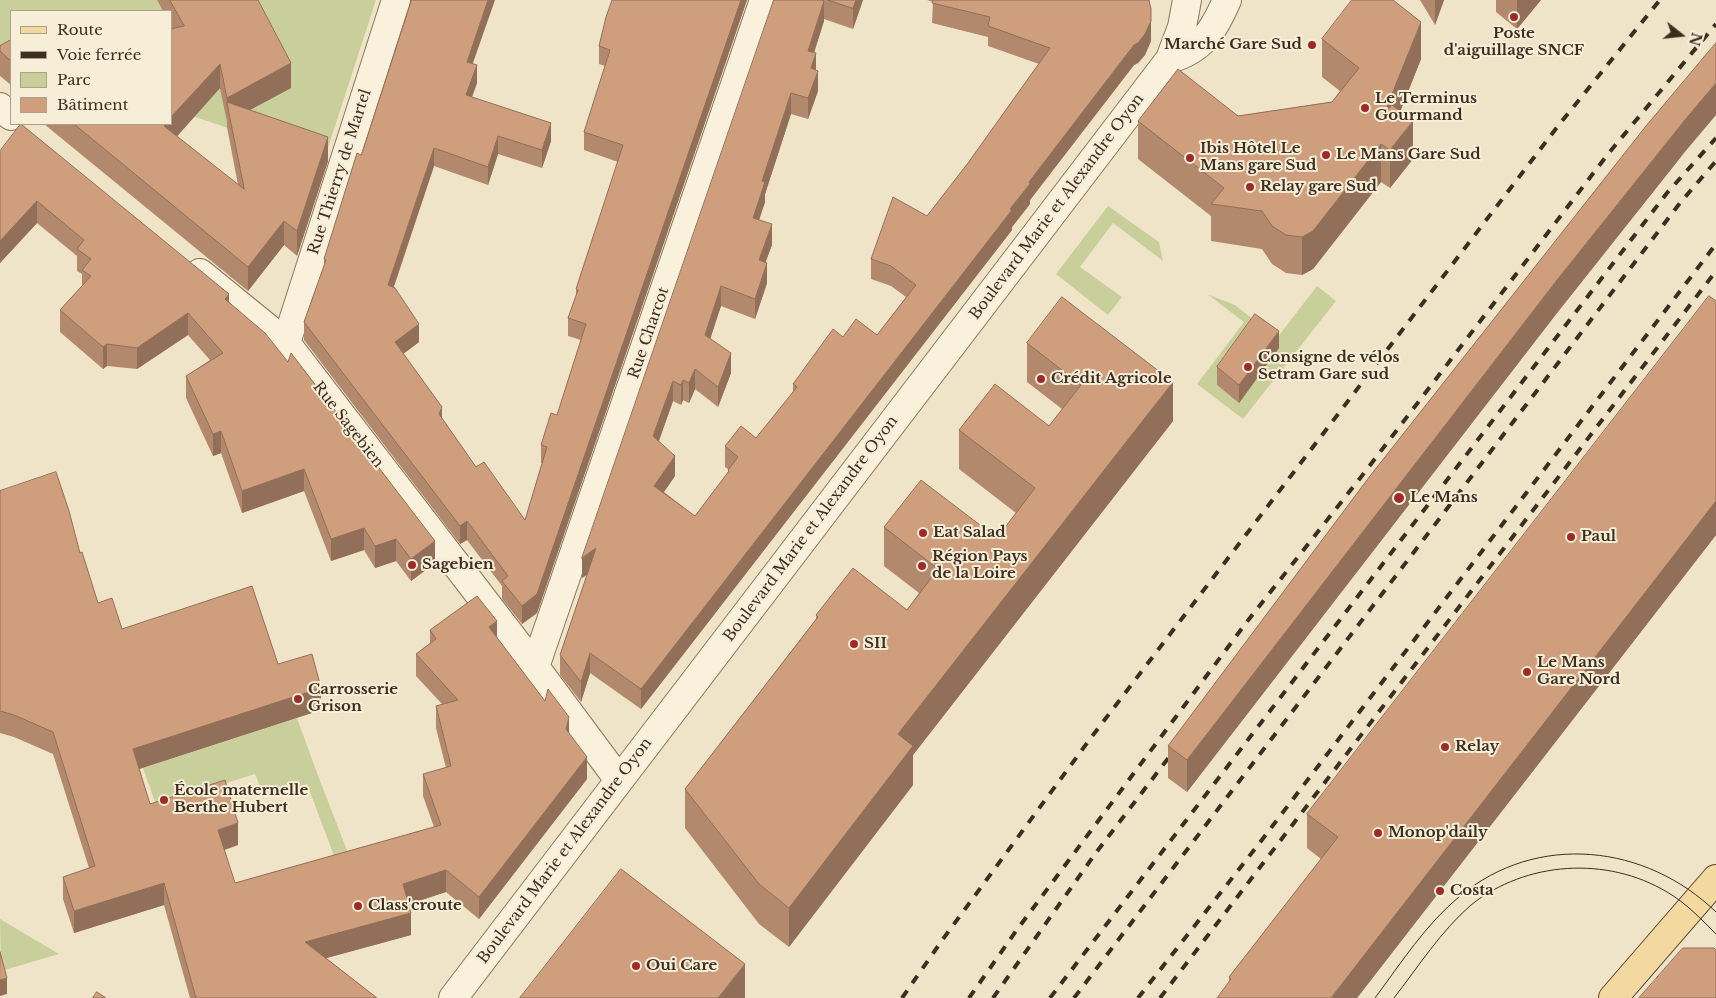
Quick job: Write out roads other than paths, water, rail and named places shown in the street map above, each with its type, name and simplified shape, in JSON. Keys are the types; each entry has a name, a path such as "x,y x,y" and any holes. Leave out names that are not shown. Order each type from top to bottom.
{"main road":[{"path":"1612,998 1716,879"}],"street":[{"name":"Rue Thierry de Martel","path":"286,343 396,0"},
{"name":"Rue Charcot","path":"535,667 764,0"},
{"name":"Boulevard Marie et Alexandre Oyon","path":"453,998 1170,59 1182,27 1187,0"},
{"name":"Boulevard Marie et Alexandre Oyon","path":"1170,59 1183,55 1203,41 1217,22 1227,0"},
{"path":"0,107 10,115"},
{"name":"Rue Sagebien","path":"179,256 286,343 535,667 619,780"}],"tram line":[{"path":"1375,998 1414,944 1448,907 1460,896 1490,876 1523,862 1556,855 1591,855 1625,860 1657,872 1688,889 1716,912"},
{"path":"1394,998 1440,938 1471,905 1493,890 1516,879 1541,872 1567,868 1593,869 1619,873 1644,880 1681,901 1716,934"}],"railway":[{"path":"902,998 1090,739 1558,126 1660,0"},
{"path":"969,998 1016,931 1246,623 1361,477 1608,154 1716,24"},
{"path":"1050,998 1667,193 1716,138"},
{"path":"1074,998 1680,203 1716,161"},
{"path":"1138,998 1258,845 1716,244"},
{"path":"1160,998 1716,271"},
{"path":"993,998 1095,854 1176,748"}],"place":[{"name":"Poste d'aiguillage SNCF","path":"1514,17"},
{"name":"Marché Gare Sud","path":"1312,45"},
{"name":"Le Terminus Gourmand","path":"1365,108"},
{"name":"Le Mans Gare Sud","path":"1326,155"},
{"name":"Ibis Hôtel Le Mans gare Sud","path":"1190,158"},
{"name":"Relay gare Sud","path":"1250,187"},
{"name":"Consigne de vélos Setram Gare sud","path":"1248,367"},
{"name":"Crédit Agricole","path":"1041,379"},
{"name":"Le Mans","path":"1399,498"},
{"name":"Eat Salad","path":"923,533"},
{"name":"Paul","path":"1571,537"},
{"name":"Sagebien","path":"412,565"},
{"name":"Région Pays de la Loire","path":"922,566"},
{"name":"SII","path":"854,644"},
{"name":"Le Mans Gare Nord","path":"1527,672"},
{"name":"Carrosserie Grison","path":"298,699"},
{"name":"Relay","path":"1445,747"},
{"name":"École maternelle Berthe Hubert","path":"164,800"},
{"name":"Monop'daily","path":"1378,833"},
{"name":"Costa","path":"1440,891"},
{"name":"Class'croute","path":"358,906"},
{"name":"Oui Care","path":"636,966"}]}
